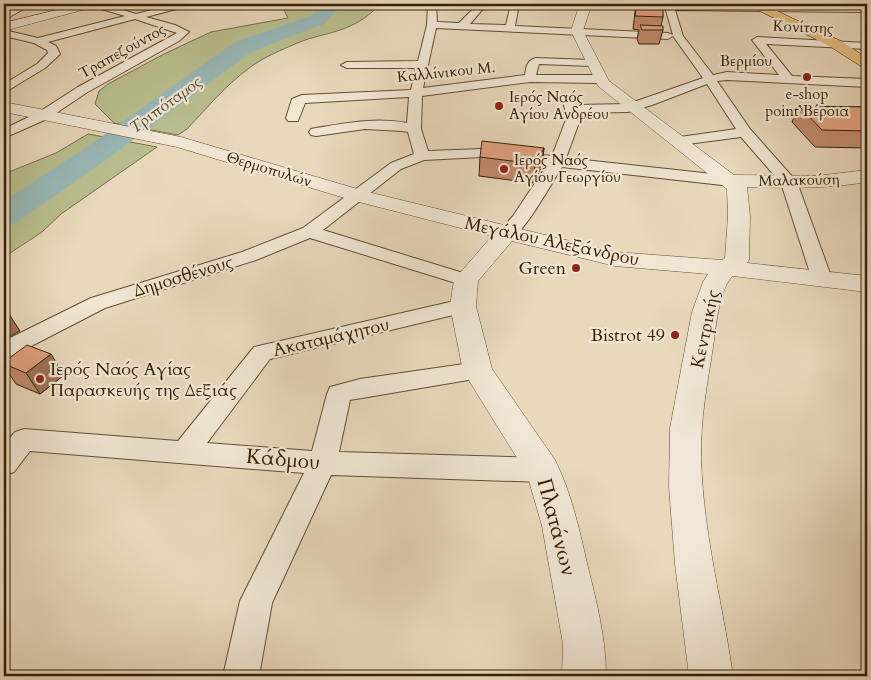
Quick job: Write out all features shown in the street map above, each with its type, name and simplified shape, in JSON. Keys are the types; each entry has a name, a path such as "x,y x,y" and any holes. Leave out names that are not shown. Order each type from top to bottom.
{"main road":[{"path":"759,6 836,44 867,64"}],"street":[{"path":"4,17 24,6 24,4"},
{"path":"4,27 93,4"},
{"name":"Τραπεζούντος","path":"44,115 82,90 176,39 184,32 93,4"},
{"path":"11,48 185,4"},
{"path":"422,156 414,128 416,93 432,25 432,4"},
{"path":"462,26 483,4"},
{"path":"510,28 515,4"},
{"path":"588,4 582,12 577,31 598,75 634,106 731,180"},
{"path":"822,278 789,182 745,132 678,36 671,6 853,6 867,9"},
{"path":"853,6 867,16"},
{"path":"432,25 678,36"},
{"path":"4,33 35,41 52,48 54,54 41,66 4,89"},
{"name":"Κονίτσης","path":"788,78 757,40 867,46"},
{"path":"344,78 347,65 367,52"},
{"path":"530,78 532,65 536,62 598,75"},
{"path":"347,65 423,64"},
{"path":"309,232 465,293 506,234 520,219 558,160 574,117 568,101 577,88 598,75"},
{"name":"Καλλίνικου Μ.","path":"293,118 297,102 310,98 416,93 530,78 598,75"},
{"name":"Βερμίου","path":"570,109 614,109 634,106 709,78 726,76 867,83"},
{"path":"4,107 44,115"},
{"path":"4,134 44,115"},
{"name":"Θερμοπυλών","path":"44,115 180,142 358,196"},
{"path":"316,132 377,125 414,128"},
{"path":"680,141 745,132"},
{"name":"Δημοσθένους","path":"4,350 98,303 249,256 309,232 396,166 422,156 482,153 731,180"},
{"name":"Μαλακούση","path":"731,180 789,182 843,180 867,176"},
{"name":"Κεντρικής","path":"711,676 694,564 688,506 686,428 705,312 715,282 720,274 737,260 739,216 737,186 731,180"},
{"name":"Μεγάλου Αλεξάνδρου","path":"358,196 506,234 616,259 729,268 867,284"},
{"name":"Πλατάνων","path":"465,293 478,371 543,470 560,526 574,591 584,644 584,676"},
{"name":"Ακαταμάχητου","path":"186,451 262,353 465,293"},
{"path":"242,676 256,601 323,463 339,394 360,388 478,371"},
{"name":"Κάδμου","path":"4,464 24,440 323,463 543,470"}],"green space":[{"path":"281,4 379,5 355,24 297,43 268,56 252,66 232,82 187,129 178,135 114,123 95,104 99,91 108,84 164,54 211,32 288,18"},
{"path":"88,134 157,147 61,214 42,232 4,257 4,174 56,153"}],"building":[{"path":"637,4 662,4 663,17 635,16"},
{"path":"640,25 663,26 663,30 642,30"},
{"path":"799,106 867,107 867,131 822,130"},
{"path":"482,141 544,148 535,164 480,157"},
{"path":"27,345 51,354 26,373 4,364 4,362"}],"waterway":[{"name":"Τριπόταμος","path":"4,216 104,148 243,47 317,20 327,11 324,4"}],"place":[{"name":"e-shop point Βέροια","path":"807,77"},
{"name":"Ιερός Ναός Αγίου Ανδρέου","path":"499,106"},
{"name":"Ιερός Ναός Αγίου Γεωργίου","path":"504,169"},
{"name":"Green","path":"576,268"},
{"name":"Bistrot 49","path":"675,335"},
{"name":"Ιερός Ναός Αγίας Παρασκευής της Δεξιάς","path":"40,379"}]}
